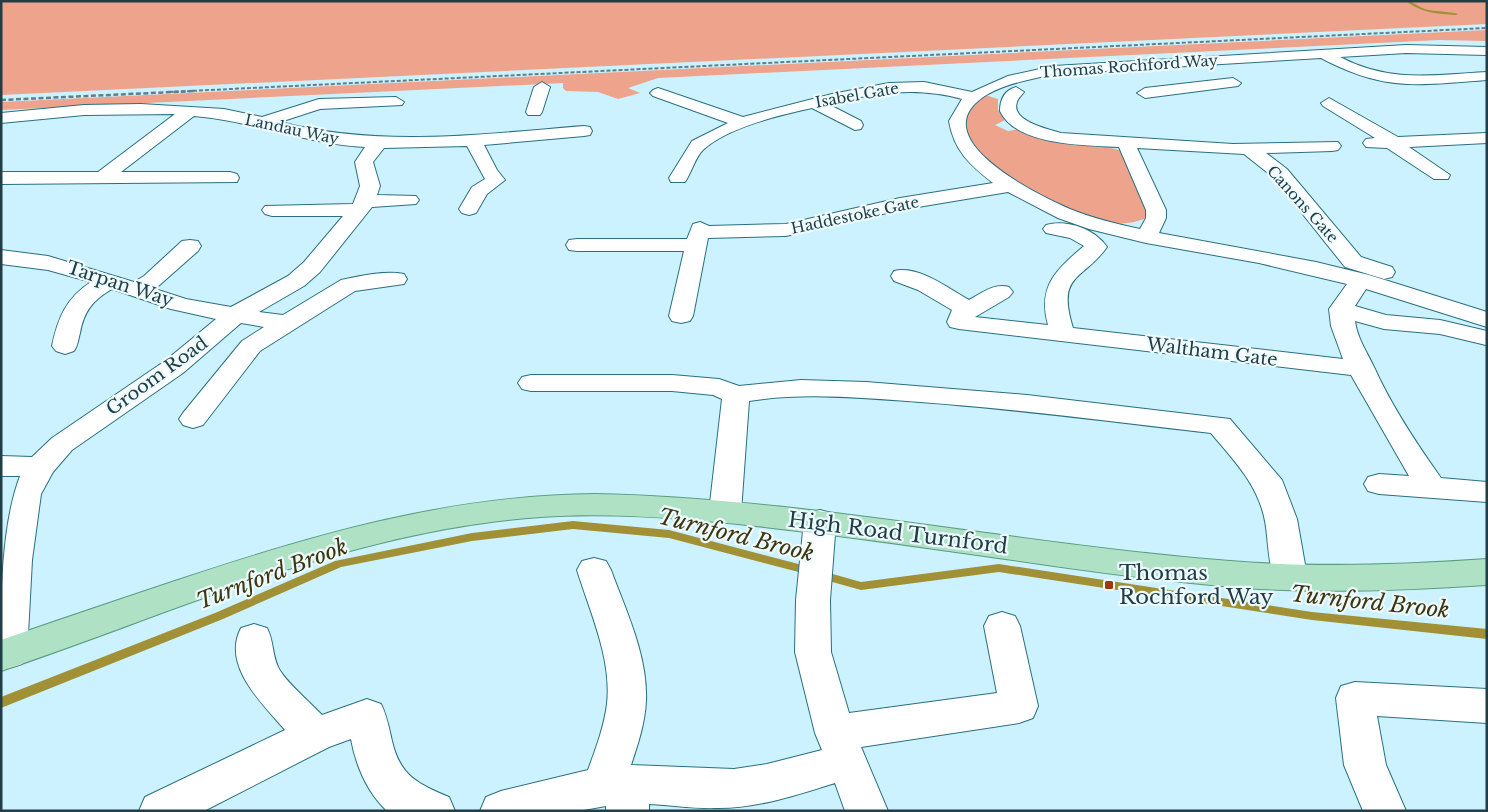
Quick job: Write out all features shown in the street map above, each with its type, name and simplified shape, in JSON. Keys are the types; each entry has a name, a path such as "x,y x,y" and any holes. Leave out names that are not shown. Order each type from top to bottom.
{"main road":[{"name":"High Road Turnford","path":"5,654 294,553 377,531 453,515 540,506 642,504 820,521 1125,562 1232,574 1423,576 1487,572"}],"street":[{"name":"Thomas Rochford Way","path":"1487,51 1430,48 1128,64 1029,74 997,83 972,97 962,106 956,117 958,136 963,146 977,162 1010,186 1071,216 1146,237 1290,262 1357,271 1487,320"},
{"path":"1322,54 1358,71 1379,78 1408,80 1487,76"},
{"path":"1128,64 1166,89"},
{"path":"1145,93 1229,83 1203,69"},
{"path":"1467,77 1487,86"},
{"name":"Isabel Gate","path":"678,178 698,145 716,134 782,110 880,89 903,81 972,97"},
{"path":"523,136 540,98 542,86"},
{"name":"Canons Gate","path":"1016,92 1010,98 1008,110 1010,116 1051,136 1073,140 1249,149 1332,146"},
{"path":"658,93 744,123"},
{"path":"260,123 319,104 396,102"},
{"path":"815,103 837,115 858,118"},
{"path":"1329,103 1386,142 1441,175"},
{"name":"Landau Way","path":"1,118 124,109 190,111 223,114 327,138 379,143 424,144 584,130"},
{"path":"102,178 190,111"},
{"path":"424,144 438,123"},
{"path":"1386,142 1487,138"},
{"path":"469,209 479,190 496,180 489,173 473,140"},
{"path":"362,205 370,186 364,162 366,156 379,143"},
{"path":"1126,144 1156,210 1156,218 1146,237"},
{"name":"Canons Gate","path":"1249,149 1280,174 1357,271"},
{"path":"1,178 230,178"},
{"name":"Haddestoke Gate","path":"577,244 699,232 786,230 900,204 1010,186"},
{"path":"272,210 362,205 409,200"},
{"name":"Groom Road","path":"5,654 15,560 26,494 40,467 73,435 174,367 237,314 296,281 328,249 362,205"},
{"path":"1053,229 1078,234 1089,239 1096,247 1061,278 1056,304 1057,317 1063,334"},
{"path":"681,316 699,232"},
{"path":"137,290 152,281 190,246"},
{"name":"Tarpan Way","path":"1,257 49,262 71,267 180,304 285,323"},
{"path":"1432,488 1408,455 1362,369 1343,329 1341,309 1357,271 1426,285 1487,301"},
{"path":"902,276 926,285 964,316 1000,292"},
{"path":"193,419 243,354 285,323 349,285 396,278"},
{"path":"65,346 69,321 78,302 110,281"},
{"path":"1341,309 1384,322 1440,327 1487,338"},
{"name":"Waltham Gate","path":"964,316 1063,334 1362,369"},
{"path":"531,383 672,383 719,387 736,394 797,387 914,393 1220,426 1267,480 1281,519 1290,576"},
{"path":"725,512 736,394"},
{"path":"1,466 40,467"},
{"path":"1379,484 1487,492"},
{"path":"820,521 813,600 813,652 841,747 867,811"},
{"path":"594,570 622,662 627,690 623,722 620,794"},
{"path":"501,811 569,792 620,794 718,789 766,783 841,747 1018,706 1002,626"},
{"path":"254,638 256,658 264,679 316,735"},
{"path":"1385,811 1366,765 1355,698 1487,706"},
{"path":"160,811 316,735 367,716 371,743 378,767 389,787 404,800 434,811"}],"shaded area":[{"path":"1,1 1487,1 1487,24 1,95"},
{"path":"1487,30 1487,41 1439,40 658,78 628,88 640,93 618,99 598,92 566,91 563,88 563,83 1,110 1,102"},
{"path":"985,95 998,99 998,110 1005,120 995,125 1008,131 1020,129 1120,150 1148,211 1144,219 1118,223 1093,217 1045,198 995,169 977,152 966,134 966,114"}],"waterway":[{"path":"1408,1 1425,10 1456,14"},
{"name":"Turnford Brook","path":"1,703 219,616 339,564 472,537 573,525 669,534 810,571"},
{"name":"Turnford Brook","path":"822,575 861,586 999,568 1312,616 1487,634"}],"railway":[{"path":"169,92 1487,28"},
{"path":"1,100 195,91"}],"place":[{"name":"Thomas Rochford Way","path":"1109,585"}]}
